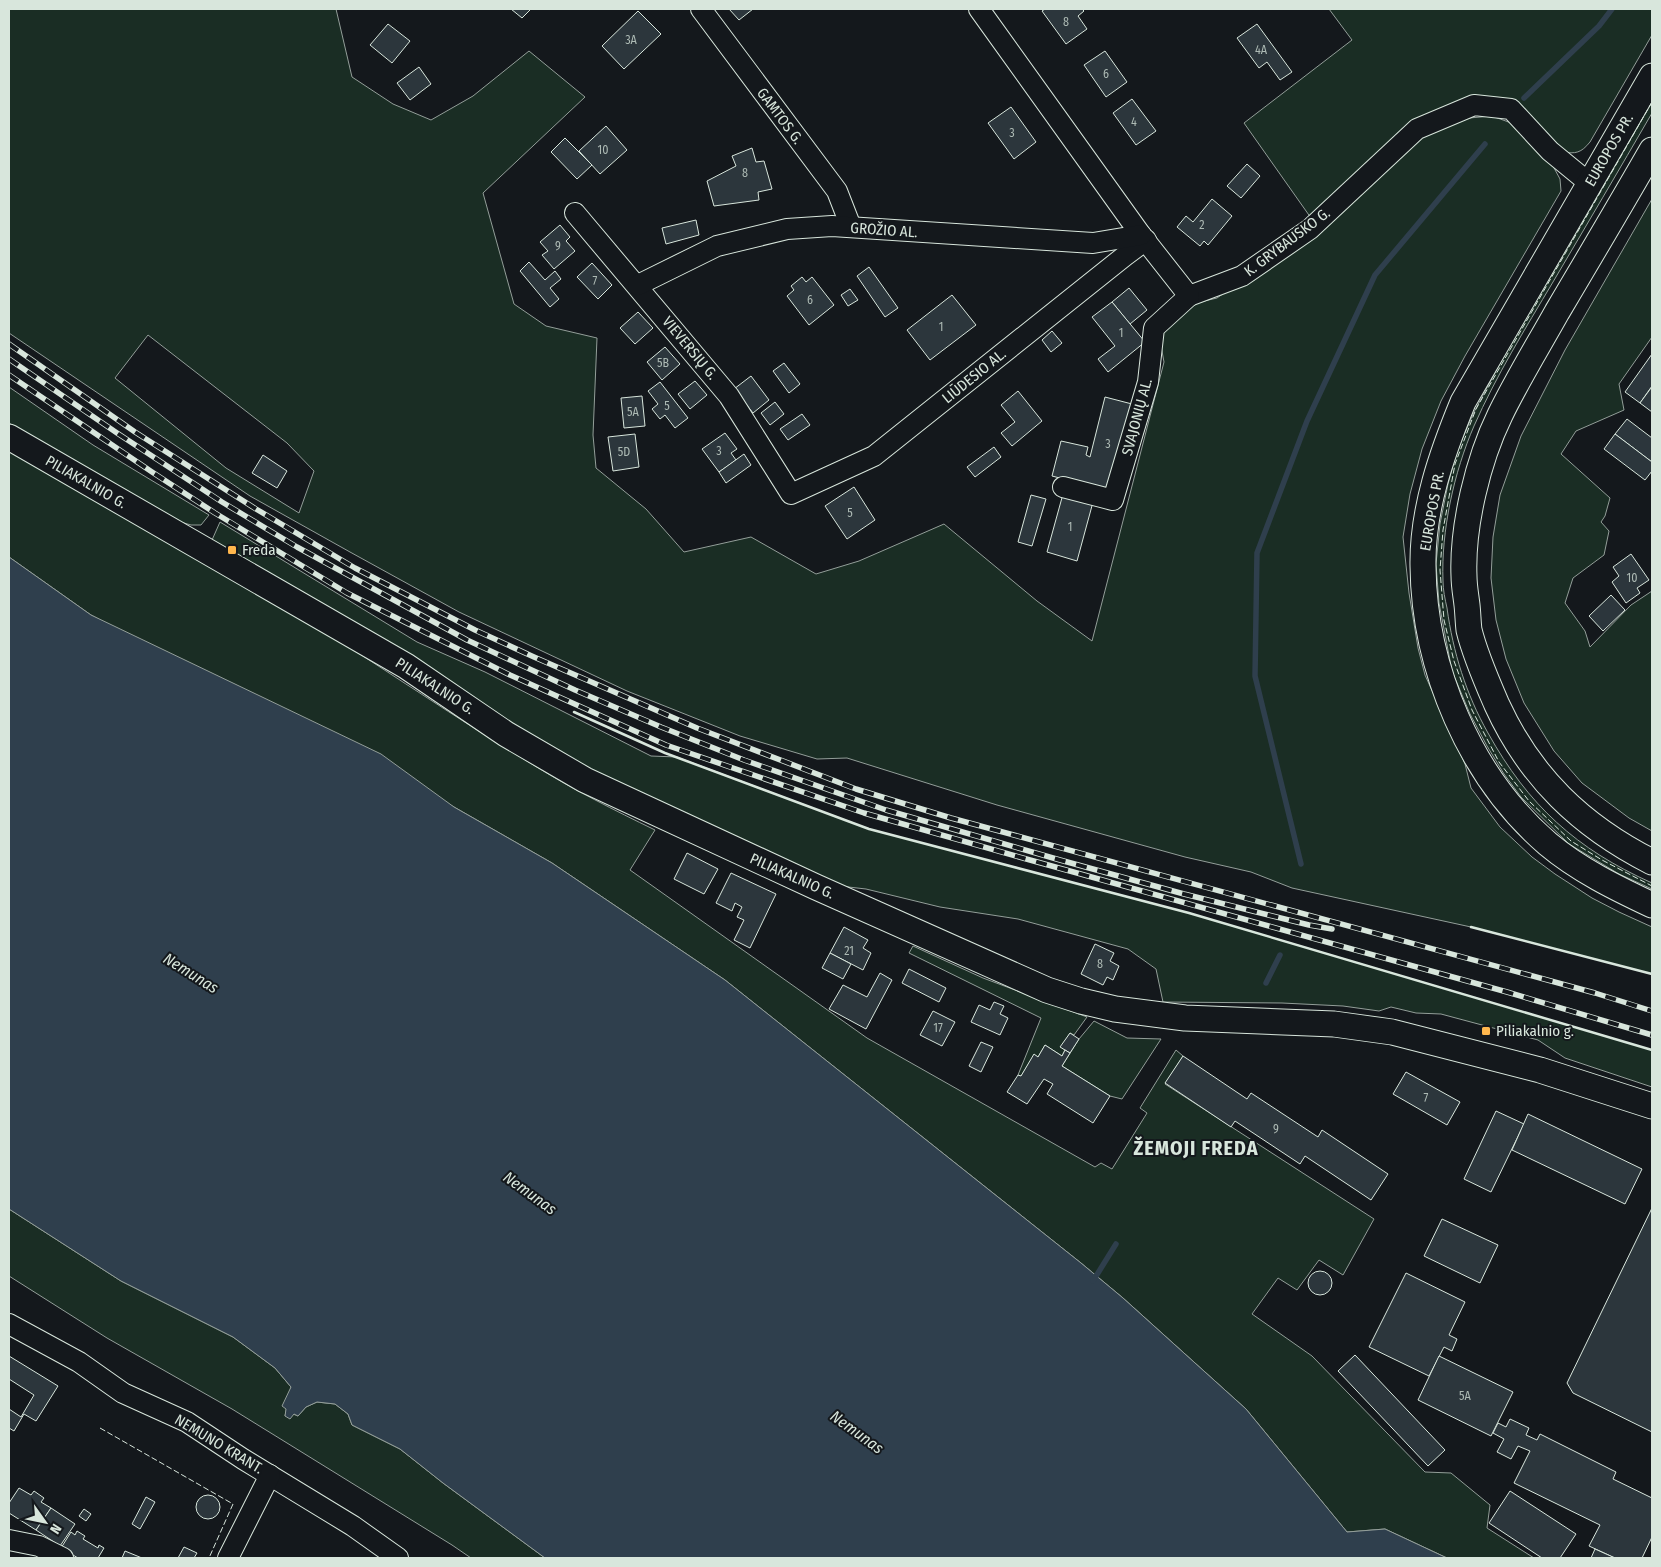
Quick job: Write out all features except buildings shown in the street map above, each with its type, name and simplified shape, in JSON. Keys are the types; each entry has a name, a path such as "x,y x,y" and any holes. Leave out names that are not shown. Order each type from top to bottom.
{"main road":[{"name":"EUROPOS PR.","path":"1652,76 1463,402 1448,437 1433,488 1423,565 1427,622 1436,663 1451,706 1470,745 1497,788 1516,812 1549,844 1582,868 1620,890 1652,905"},
{"path":"1652,150 1523,372 1500,416 1477,473 1466,540 1464,575 1469,630 1488,685 1505,722 1526,757 1546,784 1574,810 1603,834 1652,862"},
{"name":"PILIAKALNIO G.","path":"9,437 406,666 506,734 585,780 816,887 1047,990 1115,1009 1185,1018 1334,1024 1392,1032 1540,1070 1652,1106"}],"street":[{"name":"GAMTOS G.","path":"701,9 837,191 851,227"},
{"path":"979,9 1143,238 1189,296"},
{"name":"K. GRYBAUSKO G.","path":"1189,296 1242,276 1310,229 1416,130 1474,105 1511,109 1550,151 1589,184"},
{"name":"VIEVERSIŲ G.","path":"575,213 638,285 729,396 791,494"},
{"name":"GROŽIO AL.","path":"638,285 717,246 787,229 832,226 1093,243 1143,238"},
{"name":"LIŪDESIO AL.","path":"791,494 874,456 1118,261 1143,238"},
{"name":"SVAJONIŲ AL.","path":"1063,487 1113,500 1148,382 1154,328 1189,296"},
{"name":"NEMUNO KRANT.","path":"9,1324 79,1362 123,1393 187,1422 353,1526 398,1558"},
{"path":"228,1558 270,1475"},
{"path":"9,1540 39,1546 63,1558"}],"green space":[{"path":"9,9 336,9 352,77 393,104 431,120 473,96 529,51 585,97 483,193 514,304 546,326 597,338 593,435 596,468 646,509 684,552 751,537 816,574 859,561 944,524 1037,601 1092,641 1164,362 1158,330 1196,303 1217,298 1312,232 1419,138 1469,118 1492,116 1514,124 1547,155 1560,179 1561,191 1465,356 1441,401 1422,449 1410,494 1403,537 1409,593 1418,648 1425,675 1465,764 1471,788 1500,827 1532,857 1592,898 1652,927 1652,974 1471,927 1292,888 1251,872 1185,857 997,805 847,758 817,759 740,736 627,691 459,612 350,552 250,496 9,333","holes":["148,335 287,443 314,471 299,513 226,468 115,378"]},
{"path":"1329,9 1652,9 1652,35 1590,142 1581,151 1575,153 1562,152 1515,101 1474,100 1311,218 1244,123 1352,40"},
{"path":"1652,101 1652,113 1511,353 1474,426 1460,463 1450,502 1444,542 1443,584 1453,641 1467,688 1480,718 1503,759 1537,803 1556,822 1577,840 1600,855 1652,883 1652,889 1619,874 1569,844 1521,797 1504,774 1470,714 1452,671 1439,603 1436,564 1440,524 1448,484 1457,451 1474,412 1512,341"},
{"path":"1652,199 1652,337 1619,384 1624,410 1576,431 1561,454 1610,498 1605,516 1601,522 1609,531 1604,555 1573,578 1565,603 1585,631 1590,647 1631,605 1652,591 1652,831 1629,818 1582,783 1554,751 1524,703 1506,659 1496,620 1491,578 1493,537 1500,495 1521,436 1565,350"},
{"path":"9,387 93,445 209,515 201,525 191,525 177,521 9,423"},
{"path":"9,451 275,602 550,775 594,800 655,830 630,870 867,1038 1095,1167 1101,1163 1112,1169 1147,1113 1140,1108 1176,1050 1183,1056 1165,1084 1374,1219 1343,1275 1319,1260 1297,1290 1278,1278 1252,1314 1312,1356 1425,1472 1451,1473 1490,1505 1487,1528 1534,1558 1447,1558 1385,1529 1347,1532 1246,1409 1123,1298 725,980 552,863 454,807 91,615 9,557"},
{"path":"220,522 417,642 485,672 651,756 677,757 869,829 1189,913 1652,1050 1652,1087 1565,1058 1538,1040 1441,1014 1416,1013 1391,1007 1379,1011 1343,1006 1282,1003 1163,1002 1156,969 1128,949 1018,919 940,907 866,889 831,885 590,777 212,540"},
{"path":"913,946 983,978 1087,1017 1074,1035 1070,1033 1061,1047 1065,1050 1062,1056 1045,1045 1038,1057 1034,1055 1021,1076 1018,1075 1041,1018 909,953"},
{"path":"1094,1021 1127,1038 1161,1039 1122,1099 1110,1096 1062,1066 1079,1039"},
{"path":"9,1209 121,1281 233,1337 275,1368 291,1387 285,1416 293,1414 298,1416 306,1407 317,1402 335,1404 348,1414 352,1425 400,1449 545,1558 471,1558 232,1409 107,1338 9,1276"}],"water":[{"name":"Nemunas","path":"9,557 91,615 381,754 454,807 552,863 725,980 1123,1298 1246,1409 1347,1532 1385,1529 1447,1558 545,1558 400,1449 352,1425 348,1414 335,1404 317,1402 306,1407 298,1416 294,1414 290,1419 285,1416 286,1409 282,1406 291,1387 275,1368 233,1337 121,1281 9,1209"}],"waterway":[{"path":"1524,98 1599,26 1612,9"},
{"path":"1301,864 1255,676 1257,553 1307,421 1375,275 1485,144"},
{"path":"1266,983 1280,955"},
{"path":"1093,1281 1116,1244"}],"railway":[{"path":"9,344 135,432 256,509 355,568 475,630 697,728 856,789 951,818 1595,993 1652,1011"},
{"path":"9,359 222,502 297,547 467,640 575,690 744,760 886,810 1184,894 1332,929"},
{"path":"9,375 215,513 347,593 510,675 666,745 864,813 1507,992 1652,1035"}],"fence":[{"path":"1652,102 1476,409 1455,464 1443,530 1440,570 1444,620 1454,661 1472,710 1499,762 1529,801 1571,841 1602,860 1652,886"},
{"path":"100,1428 233,1504 209,1558"}],"wall":[{"path":"574,712 665,753 869,829 1189,913 1652,1050"},
{"path":"1471,927 1652,974"}],"place":[{"name":"Freda","path":"232,550"},
{"name":"Piliakalnio g.","path":"1486,1031"}],"district":[{"name":"ŽEMOJI FREDA","path":"1196,1148"}]}
